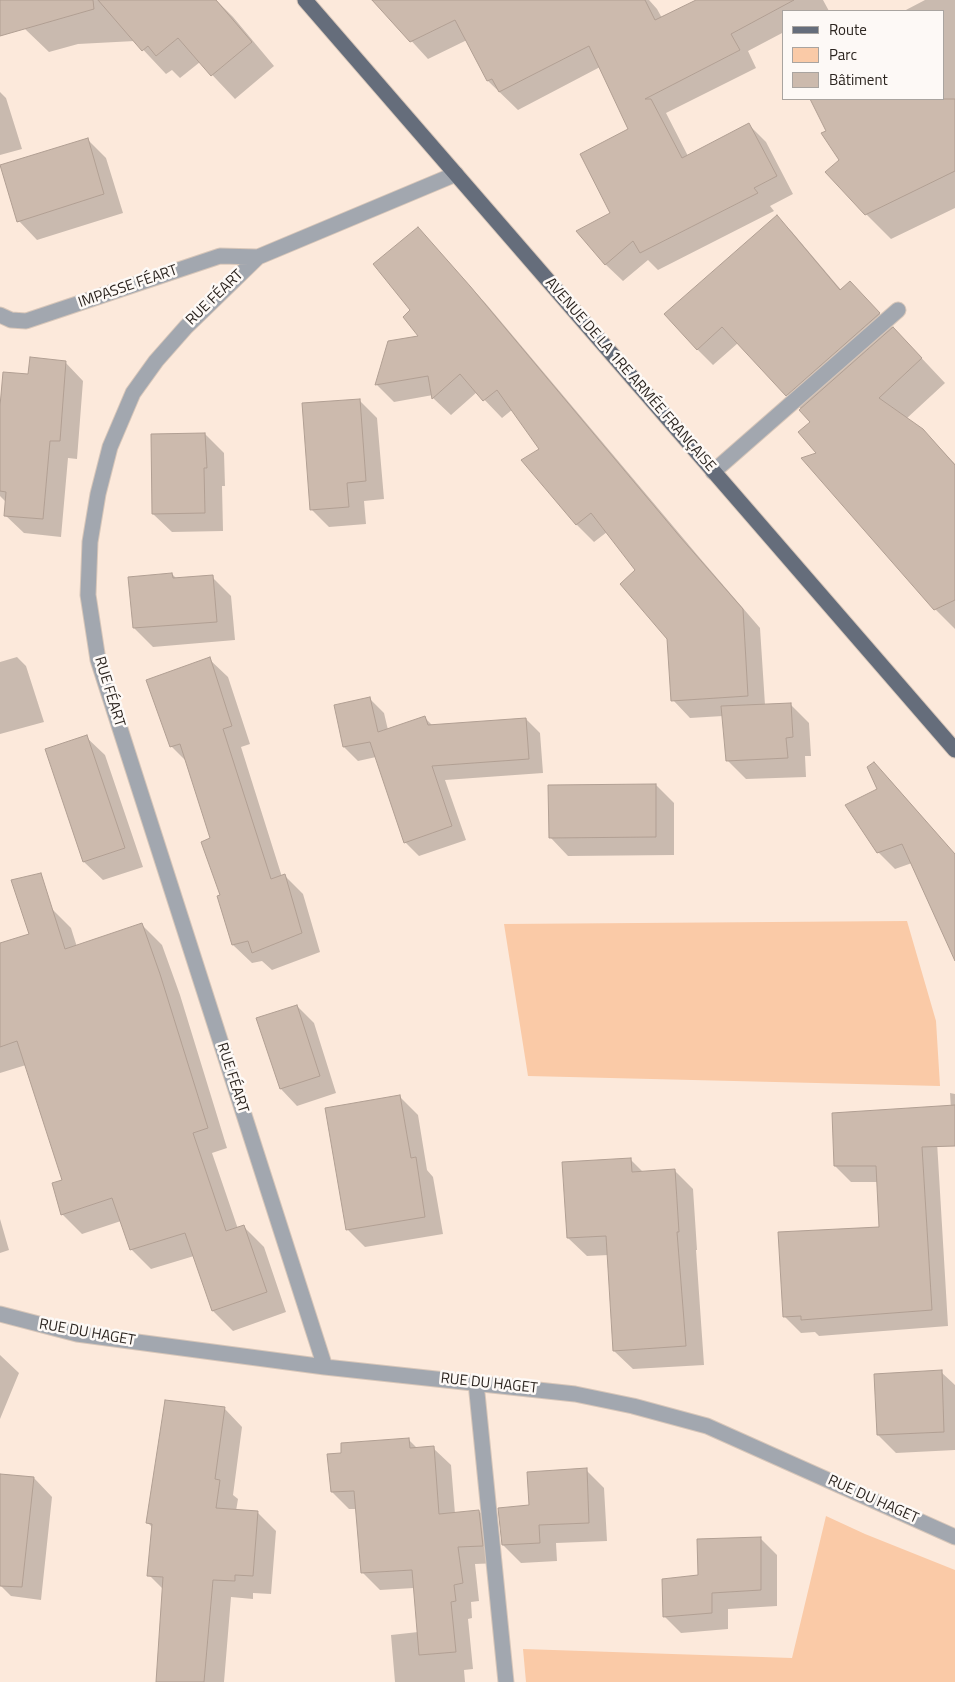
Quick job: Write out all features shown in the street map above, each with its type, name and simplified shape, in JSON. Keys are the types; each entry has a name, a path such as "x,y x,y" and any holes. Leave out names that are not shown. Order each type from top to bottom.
{"main road":[{"name":"AVENUE DE LA 1RE ARMÉE FRANÇAISE","path":"305,0 955,750"}],"street":[{"name":"RUE FÉART","path":"325,1367 98,660 88,595 90,542 98,494 110,447 133,393 156,361 186,327 258,257 456,174"},
{"name":"IMPASSE FÉART","path":"0,315 11,320 26,321 220,256 258,257"},
{"path":"714,472 898,310"},
{"name":"RUE DU HAGET","path":"0,1314 76,1334 325,1367 575,1394 633,1406 706,1426 955,1537"},
{"path":"476,1383 506,1682"}],"green space":[{"path":"907,921 936,1021 940,1086 528,1076 504,924"},
{"path":"826,1516 865,1534 955,1570 955,1682 526,1682 523,1649 792,1658"}],"building":[{"path":"0,0 93,0 94,9 0,36"},
{"path":"98,0 216,0 252,42 211,76 178,38 156,56 148,46 142,51"},
{"path":"372,0 645,0 655,20 696,0 794,0 731,34 740,50 645,99 651,99 682,158 749,123 777,176 754,188 758,193 640,253 633,241 605,265 576,231 610,213 580,154 628,129 589,46 499,92 492,79 487,81 455,20 410,42"},
{"path":"955,99 955,171 865,215 825,172 839,160 821,133 826,131 810,100"},
{"path":"88,138 104,194 17,222 0,165"},
{"path":"777,215 840,290 850,281 880,313 786,396 722,327 697,350 664,314"},
{"path":"418,227 743,609 748,696 671,701 667,639 620,584 635,570 591,513 576,525 521,460 539,449 497,390 483,401 460,374 432,399 428,376 375,385 388,341 418,336 403,317 410,310 373,264"},
{"path":"893,327 922,358 879,398 923,429 955,465 955,600 934,610 801,458 816,453 798,432 810,422 799,410"},
{"path":"30,357 66,361 60,441 50,441 43,519 4,516 6,492 0,491 0,406 3,372 28,374"},
{"path":"360,399 366,481 347,483 349,507 310,510 302,403"},
{"path":"205,433 207,468 204,468 205,513 152,514 151,434"},
{"path":"172,573 173,578 213,575 217,622 133,628 128,577"},
{"path":"210,657 232,726 223,729 271,879 285,874 302,933 252,953 248,941 232,945 217,896 220,895 201,842 210,838 180,744 170,747 146,680"},
{"path":"370,697 378,732 425,716 428,725 526,718 529,759 432,766 452,826 404,843 370,742 343,747 334,705"},
{"path":"791,703 793,737 786,738 788,758 726,761 721,706"},
{"path":"87,735 125,848 83,862 45,749"},
{"path":"874,762 955,854 955,961 902,844 877,853 845,805 877,789 867,767"},
{"path":"656,784 656,837 549,838 548,785"},
{"path":"41,873 65,949 142,923 160,974 208,1128 193,1133 226,1231 244,1225 267,1292 212,1311 185,1233 130,1250 112,1198 61,1215 52,1183 62,1180 17,1041 0,1047 0,943 29,934 11,880"},
{"path":"297,1005 320,1076 280,1089 256,1018"},
{"path":"400,1095 411,1158 416,1157 425,1217 346,1230 325,1108"},
{"path":"955,1105 955,1146 922,1147 932,1310 801,1320 801,1316 783,1317 778,1232 879,1227 876,1166 834,1166 832,1113"},
{"path":"631,1158 632,1172 675,1169 679,1232 677,1232 686,1346 613,1351 606,1236 567,1238 562,1162"},
{"path":"942,1370 944,1432 877,1435 874,1374"},
{"path":"165,1400 225,1407 215,1479 220,1480 216,1508 258,1511 253,1576 235,1575 235,1581 213,1580 204,1682 156,1682 163,1577 147,1576 152,1524 146,1523"},
{"path":"409,1438 410,1448 434,1446 439,1514 479,1510 483,1546 458,1547 463,1583 454,1585 456,1601 451,1602 456,1652 419,1655 412,1570 361,1573 354,1491 331,1492 327,1454 341,1453 341,1443"},
{"path":"587,1468 589,1523 539,1525 540,1543 502,1545 498,1508 529,1505 527,1472"},
{"path":"0,1474 34,1477 22,1587 0,1586"},
{"path":"761,1537 761,1590 712,1593 712,1613 663,1617 662,1579 698,1575 697,1539"}]}
